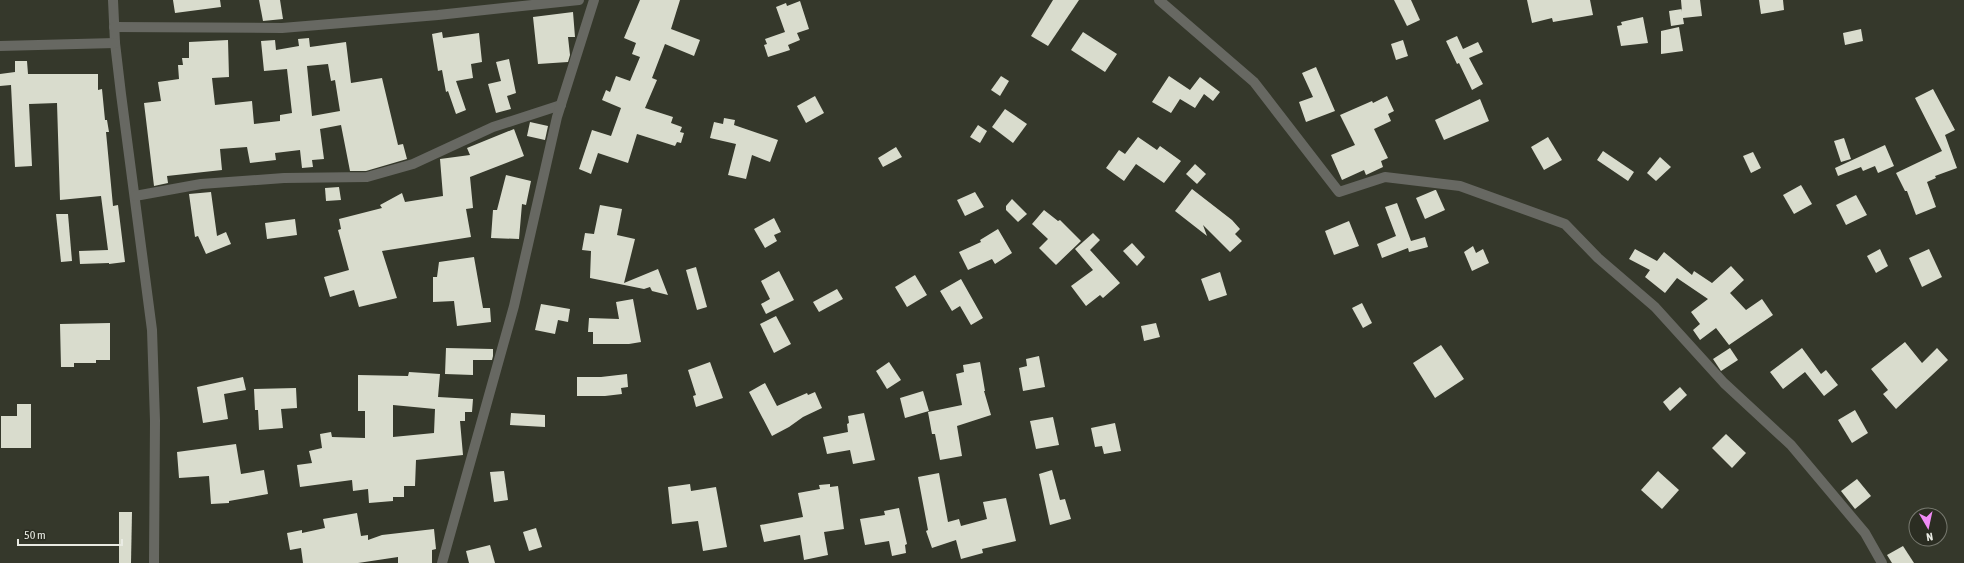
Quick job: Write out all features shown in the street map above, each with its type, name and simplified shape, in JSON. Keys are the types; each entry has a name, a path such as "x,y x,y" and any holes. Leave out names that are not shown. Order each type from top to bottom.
{"street":[{"path":"113,0 115,43 152,330 155,421 154,563"},
{"path":"114,27 282,28 438,15 579,0"},
{"path":"442,563 514,306 561,105 594,0"},
{"path":"1159,0 1254,82 1339,192 1385,177 1446,184 1460,186 1565,224 1598,258 1654,307 1724,383 1791,445 1865,533 1882,563"},
{"path":"0,46 115,43"},
{"path":"134,196 201,184 284,178 367,177 413,164 493,127 561,105"}],"building":[{"path":"173,0 220,0 221,7 175,13"},
{"path":"259,0 280,0 283,19 263,21"},
{"path":"640,0 680,0 671,29 700,40 694,56 665,44 652,78 657,80 645,108 673,117 671,123 682,127 680,132 684,133 681,143 677,142 675,146 637,134 628,163 598,153 591,174 579,169 592,130 611,136 621,108 602,100 606,90 610,92 616,76 630,81 640,57 632,54 636,43 624,38"},
{"path":"1053,0 1079,0 1048,46 1031,36"},
{"path":"1394,0 1411,0 1420,20 1407,26"},
{"path":"1527,0 1590,0 1593,15 1553,22 1552,18 1532,23"},
{"path":"1681,0 1700,0 1702,16 1683,18 1684,24 1671,26 1669,11 1682,9"},
{"path":"1759,0 1783,0 1784,10 1761,14"},
{"path":"800,1 809,29 797,33 800,40 788,45 790,50 768,57 764,45 767,44 765,39 785,32 776,7 786,3 787,6"},
{"path":"573,12 575,37 568,37 570,55 568,62 538,64 533,17"},
{"path":"1643,17 1648,43 1621,46 1617,26 1622,25 1621,22"},
{"path":"1679,27 1683,51 1661,54 1661,31"},
{"path":"1861,29 1863,41 1845,45 1843,33"},
{"path":"442,32 443,38 479,33 482,62 471,64 473,78 456,81 466,110 456,114 448,91 446,92 442,70 438,71 432,34"},
{"path":"1083,32 1117,54 1105,72 1071,50"},
{"path":"1457,36 1463,49 1478,42 1483,52 1469,58 1483,84 1472,90 1446,41"},
{"path":"309,38 310,47 346,42 351,83 382,78 398,145 403,144 407,159 366,171 350,171 341,125 320,129 324,159 312,160 313,167 302,168 300,150 275,153 276,160 250,163 247,147 220,149 222,170 167,176 168,183 154,186 144,103 161,101 158,82 179,79 178,65 183,65 182,58 189,58 189,42 228,40 229,77 212,78 215,105 252,101 254,124 280,121 280,115 292,113 287,69 264,71 261,41 275,40 276,50 299,46 298,39","holes":["328,64 331,81 335,80 340,111 312,116 307,66"]},
{"path":"1403,40 1408,56 1396,60 1391,44"},
{"path":"509,59 516,93 507,96 511,109 496,113 488,84 501,81 496,62"},
{"path":"15,61 27,61 28,74 98,74 98,90 102,89 105,120 107,120 109,132 106,132 113,206 118,205 125,262 109,264 80,264 79,251 108,250 101,196 60,200 57,103 29,104 32,166 15,167 11,85 0,86 0,74 15,72"},
{"path":"1316,67 1335,111 1306,122 1299,102 1313,97 1302,73"},
{"path":"1001,76 1009,81 1000,96 991,90"},
{"path":"1169,76 1190,90 1200,77 1220,92 1213,101 1204,94 1195,108 1180,99 1171,113 1152,102"},
{"path":"1933,89 1955,130 1945,135 1957,168 1935,176 1936,178 1927,182 1936,207 1916,215 1907,191 1905,191 1896,173 1942,151 1915,98"},
{"path":"815,96 824,113 806,123 797,106"},
{"path":"1387,96 1394,111 1388,114 1391,121 1374,129 1388,158 1381,161 1383,167 1366,175 1364,170 1342,180 1331,155 1355,145 1340,115 1372,101 1373,103"},
{"path":"1480,99 1489,121 1444,140 1435,120"},
{"path":"1005,109 1027,124 1013,143 992,127"},
{"path":"724,118 735,120 734,125 778,140 770,162 752,155 746,179 728,175 736,144 710,138 714,122 723,124"},
{"path":"530,122 548,126 545,140 527,136"},
{"path":"978,125 987,131 980,143 970,137"},
{"path":"514,129 524,156 470,177 473,208 466,209 471,237 382,251 397,298 359,307 354,290 330,297 324,277 349,270 338,230 341,229 339,219 382,208 380,205 402,193 405,202 443,196 440,159 470,155 467,148"},
{"path":"1138,137 1157,150 1160,146 1181,161 1164,183 1136,164 1124,181 1106,168 1119,150 1125,154"},
{"path":"1548,137 1562,160 1544,170 1531,147"},
{"path":"1844,138 1851,159 1841,162 1834,141"},
{"path":"1885,145 1894,166 1878,173 1875,166 1863,171 1861,167 1838,176 1835,168"},
{"path":"896,147 902,157 883,167 878,158"},
{"path":"1603,151 1634,172 1628,181 1597,160"},
{"path":"1753,152 1761,168 1751,173 1743,156"},
{"path":"1660,157 1671,167 1656,181 1647,173"},
{"path":"1195,164 1206,174 1197,184 1186,174"},
{"path":"506,175 531,181 526,205 522,204 519,239 491,238 493,210 497,210"},
{"path":"1801,185 1812,204 1794,214 1783,195"},
{"path":"339,187 341,200 326,201 325,188"},
{"path":"1192,189 1232,220 1240,229 1235,234 1242,241 1230,252 1203,225 1207,236 1175,211"},
{"path":"1435,190 1445,210 1425,219 1416,198"},
{"path":"211,192 217,236 226,232 231,244 206,254 198,236 195,237 189,194"},
{"path":"975,192 984,207 965,216 957,200"},
{"path":"1856,195 1867,215 1846,225 1836,205"},
{"path":"1012,199 1027,214 1018,222 1006,210 1006,206"},
{"path":"1397,203 1411,241 1425,237 1428,247 1409,252 1408,248 1382,258 1377,244 1396,236 1385,207"},
{"path":"600,205 622,209 617,235 635,239 624,283 658,269 668,295 652,291 650,287 644,289 590,278 591,251 582,250 585,233 594,234"},
{"path":"1044,210 1058,221 1060,220 1081,241 1056,265 1039,248 1048,239 1032,224"},
{"path":"56,214 68,214 72,261 61,262"},
{"path":"774,218 781,232 774,235 777,241 765,248 754,229"},
{"path":"295,219 297,235 267,239 265,223"},
{"path":"1349,221 1359,246 1334,255 1325,231"},
{"path":"998,229 1012,253 995,264 992,259 968,270 959,252 981,242 980,240"},
{"path":"1093,233 1100,240 1090,250 1120,283 1103,298 1100,295 1086,306 1071,286 1093,270 1075,249"},
{"path":"1132,243 1145,257 1137,266 1123,251"},
{"path":"1473,246 1476,253 1483,249 1489,263 1472,271 1464,252"},
{"path":"1635,249 1657,261 1664,252 1692,275 1694,271 1712,283 1731,266 1744,280 1730,293 1746,310 1762,299 1773,315 1729,345 1716,328 1700,340 1693,330 1700,324 1691,312 1708,299 1677,278 1665,293 1645,277 1650,270 1629,259"},
{"path":"1880,249 1888,266 1876,273 1867,256"},
{"path":"1929,249 1942,277 1922,287 1909,258"},
{"path":"474,257 483,308 490,308 491,322 457,326 454,301 433,302 433,277 437,277 439,262"},
{"path":"696,267 707,307 697,310 686,270"},
{"path":"779,271 794,300 766,314 761,304 770,299 761,281"},
{"path":"1220,272 1227,295 1209,301 1201,279"},
{"path":"915,275 927,295 907,307 895,287"},
{"path":"961,279 983,318 971,325 960,306 952,311 940,291"},
{"path":"837,289 843,299 819,312 813,302"},
{"path":"633,299 641,342 629,344 593,344 593,332 588,332 589,318 619,319 616,302"},
{"path":"1362,303 1372,323 1363,328 1352,308"},
{"path":"541,304 570,309 568,322 558,320 555,334 535,330"},
{"path":"776,316 791,344 774,353 760,324"},
{"path":"110,323 110,360 96,360 96,363 74,363 74,367 61,367 60,324"},
{"path":"1156,323 1160,337 1144,341 1141,326"},
{"path":"1905,342 1922,363 1937,348 1948,360 1896,409 1883,394 1888,390 1871,369"},
{"path":"1441,345 1464,379 1435,398 1413,363"},
{"path":"446,348 493,349 493,356 492,360 473,360 473,375 445,374"},
{"path":"1730,348 1738,360 1721,371 1713,359"},
{"path":"1802,348 1821,374 1826,370 1838,385 1824,396 1805,372 1783,389 1770,372"},
{"path":"1039,356 1045,387 1023,391 1019,368 1027,366 1026,359"},
{"path":"710,362 723,398 696,407 693,396 696,395 688,370"},
{"path":"889,362 901,380 887,389 876,371"},
{"path":"980,362 984,391 991,415 957,426 962,456 940,460 935,434 932,434 928,412 962,405 956,374 964,372 963,365"},
{"path":"409,372 440,374 438,397 473,399 472,412 465,412 465,421 460,421 463,455 416,460 415,486 404,486 404,497 393,497 393,501 369,503 368,489 353,491 352,480 300,487 297,465 312,463 309,451 322,448 320,434 331,432 332,437 365,438 365,411 358,411 358,375 408,376","holes":["393,405 435,409 434,433 393,437"]},
{"path":"627,374 628,387 621,388 622,394 605,396 577,396 577,377 601,377"},
{"path":"243,377 246,390 224,394 228,419 203,423 197,387"},
{"path":"765,383 777,406 807,393 808,395 815,392 822,408 803,417 789,427 772,436 749,392"},
{"path":"1680,387 1687,395 1670,411 1663,402"},
{"path":"296,388 297,408 281,409 283,428 259,430 258,410 255,410 254,389"},
{"path":"923,391 929,411 905,418 900,398"},
{"path":"17,404 31,404 31,448 1,448 1,416 17,416"},
{"path":"1855,410 1868,433 1852,443 1838,420"},
{"path":"511,413 545,415 545,427 510,425"},
{"path":"864,413 875,460 853,464 850,450 827,454 823,437 848,432 848,416"},
{"path":"1053,417 1059,445 1036,449 1030,421"},
{"path":"1115,423 1121,451 1104,454 1102,446 1095,447 1091,428"},
{"path":"1726,434 1746,453 1732,468 1712,448"},
{"path":"236,444 241,474 264,470 268,494 229,501 229,503 211,504 209,476 179,478 177,452"},
{"path":"1052,470 1060,500 1065,499 1071,519 1050,525 1039,474"},
{"path":"504,471 508,500 494,502 490,472"},
{"path":"1658,471 1679,490 1662,509 1641,490"},
{"path":"939,473 948,522 959,519 961,526 987,519 983,502 1006,498 1016,541 982,549 983,553 961,559 956,540 932,548 926,531 928,530 918,477"},
{"path":"1857,479 1871,496 1855,509 1841,491"},
{"path":"690,484 691,491 716,487 727,547 703,551 698,521 672,524 668,487"},
{"path":"830,484 830,487 838,486 844,529 824,532 828,555 804,560 800,535 764,542 760,525 803,517 798,493 820,489 819,485"},
{"path":"899,508 907,544 905,545 906,553 892,556 889,541 865,545 860,519 885,515 884,511"},
{"path":"119,512 132,512 131,563 119,563"},
{"path":"357,513 361,536 368,535 368,540 382,535 434,529 436,549 432,550 432,563 398,563 398,557 358,563 303,563 301,548 290,550 287,533 302,530 302,533 325,528 323,519"},
{"path":"536,528 542,547 529,551 523,532"},
{"path":"490,545 495,563 469,563 466,551"},
{"path":"1903,546 1914,563 1892,563 1887,555"}]}
